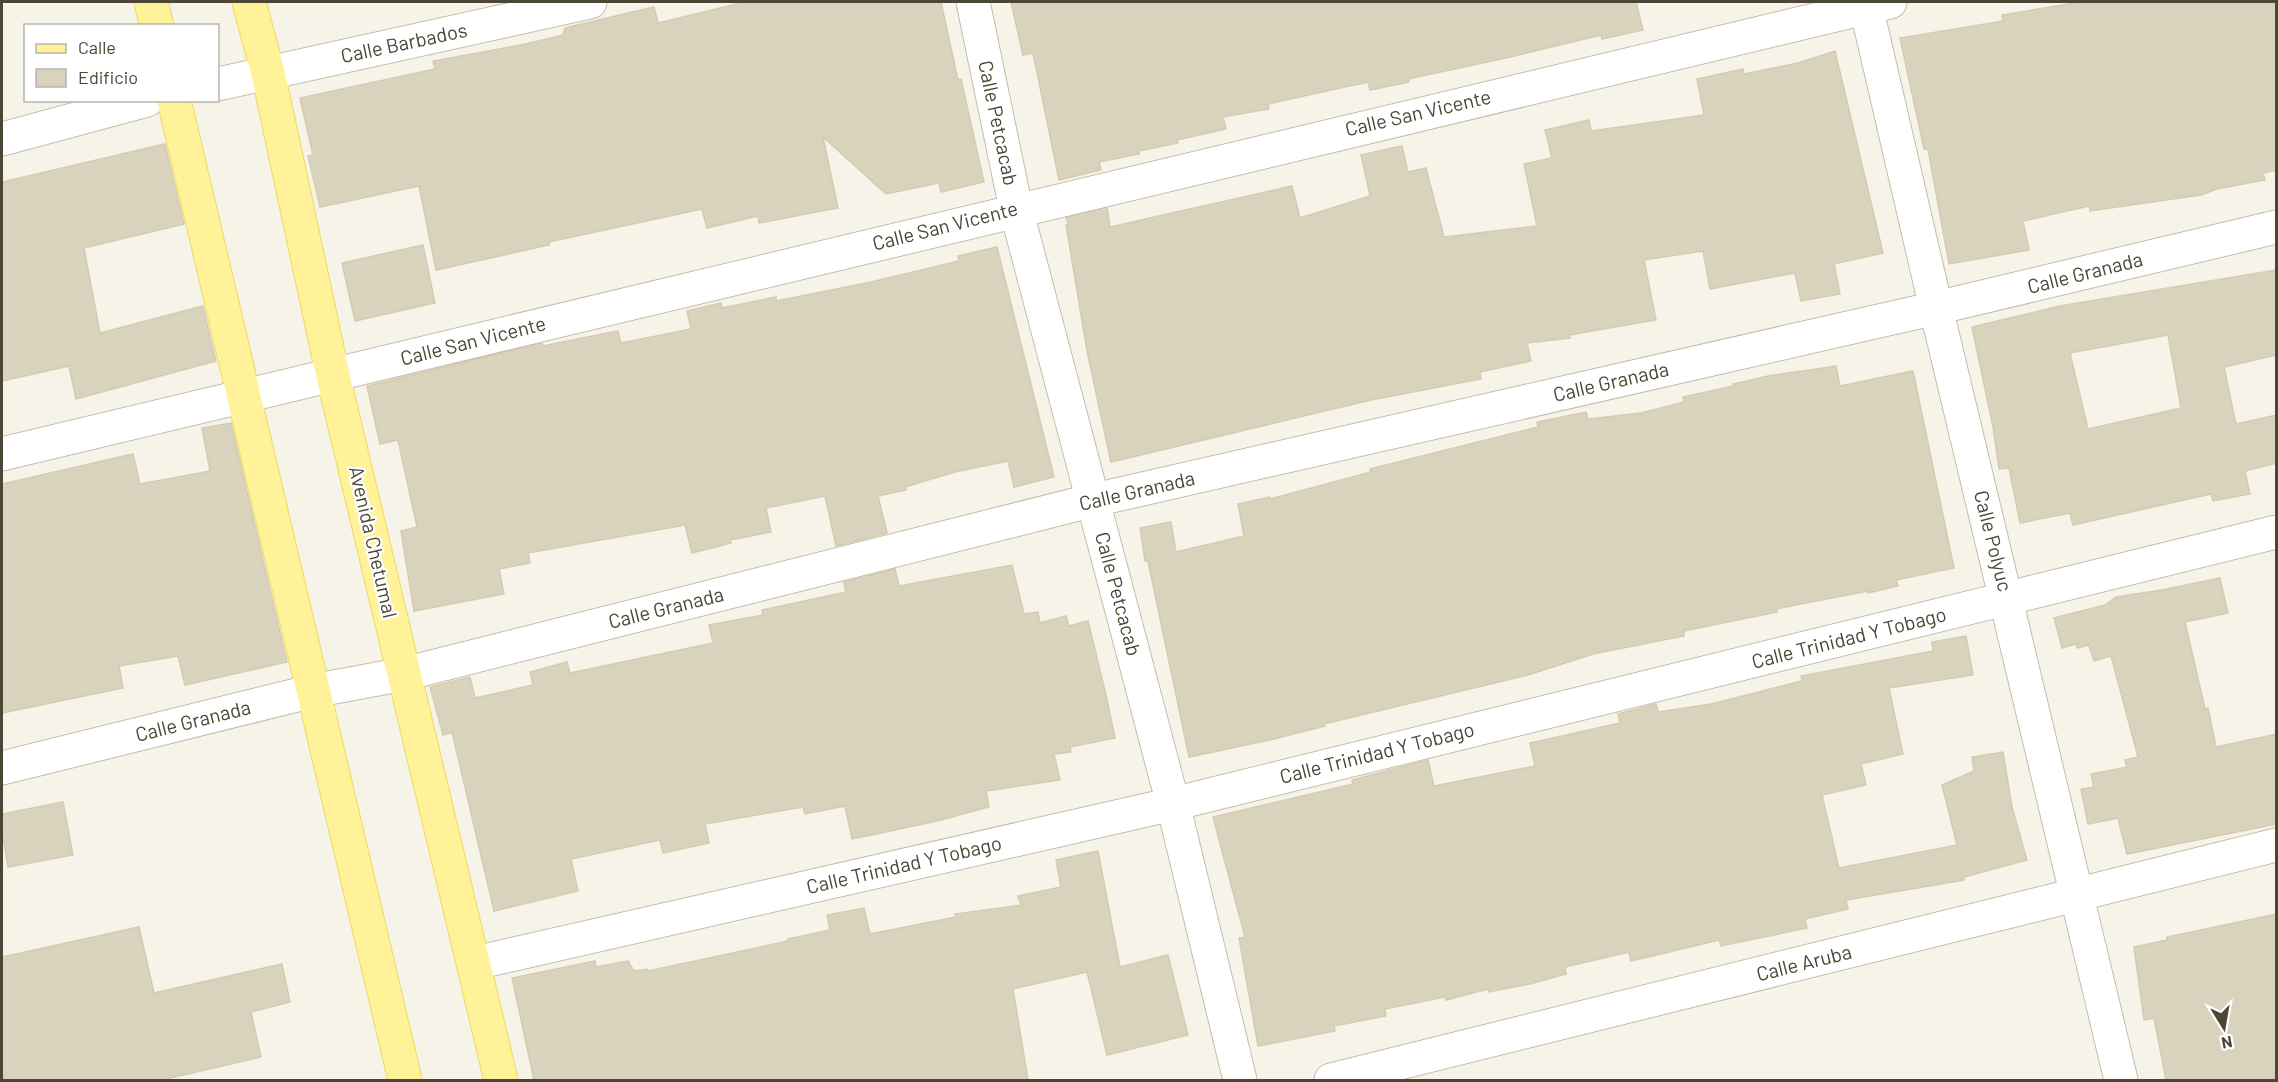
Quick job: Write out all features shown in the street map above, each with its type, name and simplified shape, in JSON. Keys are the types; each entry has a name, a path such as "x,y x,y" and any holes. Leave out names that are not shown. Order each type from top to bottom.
{"main road":[{"path":"151,2 156,24"},
{"name":"Avenida Chetumal","path":"249,2 268,73 333,376 501,1080"},
{"path":"174,102 405,1080"}],"street":[{"name":"Calle Barbados","path":"219,84 590,2"},
{"name":"Calle Petcacab","path":"973,2 1016,209 1173,804 1240,1080"},
{"name":"Calle San Vicente","path":"2,454 1874,3"},
{"name":"Calle Polyuc","path":"1874,3 1936,308 2121,1080"},
{"path":"2,139 140,102"},
{"name":"Calle Granada","path":"2,768 313,691 404,674 1094,500 1936,308 2277,226"},
{"name":"Calle Trinidad Y Tobago","path":"474,963 1173,804 2277,532"},
{"name":"Calle Aruba","path":"1331,1080 2277,845"}],"building":[{"path":"745,2 941,2 984,182 941,192 939,183 886,194 823,137 838,208 759,223 758,216 707,228 702,209 549,242 549,245 436,270 419,186 320,207 308,156 313,155 300,98 435,69 433,61 563,35 565,28 654,7 658,23"},
{"path":"1011,2 1636,2 1643,30 1602,39 1601,35 1408,79 1409,82 1370,90 1368,82 1268,104 1269,109 1223,117 1226,129 1177,140 1178,143 1139,151 1139,154 1099,162 1101,170 1059,180 1033,53 1023,55"},
{"path":"2080,2 2277,2 2277,170 2263,173 2265,180 2217,189 2201,195 2090,211 2089,206 2023,221 2029,250 1949,264 1928,149 1924,149 1900,38 2003,21 2002,15"},
{"path":"1835,51 1883,253 1834,264 1840,294 1801,301 1795,273 1710,289 1703,251 1644,260 1656,320 1569,335 1570,338 1527,343 1531,361 1480,372 1481,379 1371,400 1111,462 1087,351 1066,217 1107,207 1110,227 1292,186 1300,218 1370,196 1361,155 1402,146 1408,172 1426,168 1444,237 1537,226 1524,164 1552,158 1545,130 1589,120 1591,131 1704,115 1697,79 1743,69 1744,74 1798,63"},
{"path":"165,144 184,224 84,248 100,333 203,306 216,361 76,399 69,366 2,381 2,182"},
{"path":"423,245 435,303 355,321 342,263"},
{"path":"997,247 1054,477 1014,487 1008,461 955,472 905,487 906,490 878,496 887,533 836,546 825,496 766,508 771,532 730,540 731,543 692,553 685,525 528,553 530,563 499,569 504,594 414,611 401,531 417,527 398,440 380,444 367,386 542,343 543,346 618,331 621,343 691,329 687,311 721,303 722,308 776,297 776,301 871,282 959,261 958,256"},
{"path":"2277,270 2277,355 2224,367 2236,424 2277,415 2277,463 2245,471 2250,494 2213,501 2211,494 2073,525 2070,513 2020,523 2009,468 1999,469 1993,427 1972,327 2060,306","holes":["2168,335 2181,408 2088,429 2070,353"]},
{"path":"1836,366 1840,386 1913,371 1954,568 1896,580 1898,586 1776,609 1777,612 1684,631 1684,636 1593,654 1528,675 1324,724 1325,726 1274,739 1189,757 1148,561 1145,561 1140,528 1171,522 1176,552 1244,536 1238,504 1270,497 1270,499 1371,472 1370,469 1538,427 1537,422 1586,412 1588,419 1641,413 1684,402 1683,397 1733,386 1733,384 1768,376"},
{"path":"231,423 287,662 185,685 178,656 119,666 123,688 2,713 2,484 133,454 140,484 210,471 202,428"},
{"path":"1012,565 1024,614 1038,612 1040,623 1066,616 1069,626 1088,621 1106,695 1115,738 1070,747 1071,752 1054,754 1060,780 986,791 989,807 937,821 852,839 845,806 805,814 803,807 705,824 709,843 663,853 660,840 571,859 578,891 494,911 452,732 443,735 430,687 470,677 475,698 533,685 530,672 567,662 570,673 713,643 709,625 763,615 762,610 846,592 844,582 895,569 899,586"},
{"path":"2220,578 2228,613 2185,622 2205,709 2208,708 2216,747 2277,734 2277,824 2127,854 2118,818 2088,824 2081,789 2094,787 2091,774 2127,767 2125,760 2138,757 2111,656 2094,661 2089,645 2077,648 2076,644 2062,648 2054,618 2105,605 2116,597"},
{"path":"1966,636 1973,675 1889,688 1903,754 1861,764 1866,785 1822,795 1839,868 1957,845 1942,785 1974,771 1972,757 2003,752 2012,807 2027,860 1964,877 1964,880 1846,900 1848,909 1805,919 1807,928 1721,946 1719,940 1631,961 1629,952 1565,967 1566,974 1530,984 1489,992 1488,989 1446,1000 1445,997 1385,1009 1386,1016 1334,1026 1335,1031 1258,1046 1239,938 1245,937 1213,817 1353,784 1352,780 1428,760 1434,786 1535,766 1530,743 1620,723 1618,714 1656,704 1658,712 1711,704 1802,681 1801,676 1933,651 1932,642"},
{"path":"63,802 73,855 8,867 2,831 2,814"},
{"path":"1098,851 1120,967 1168,955 1188,1035 1107,1055 1087,972 1013,989 1028,1080 534,1080 512,978 595,961 596,967 628,961 634,971 647,969 648,971 830,930 827,915 864,908 870,934 956,917 955,914 1021,905 1018,896 1061,887 1056,860"},
{"path":"2277,914 2277,1080 2166,1080 2154,1018 2144,1020 2134,947 2167,940 2167,937"},
{"path":"139,927 154,993 282,964 290,1002 251,1012 261,1057 162,1080 2,1080 2,957"}]}
